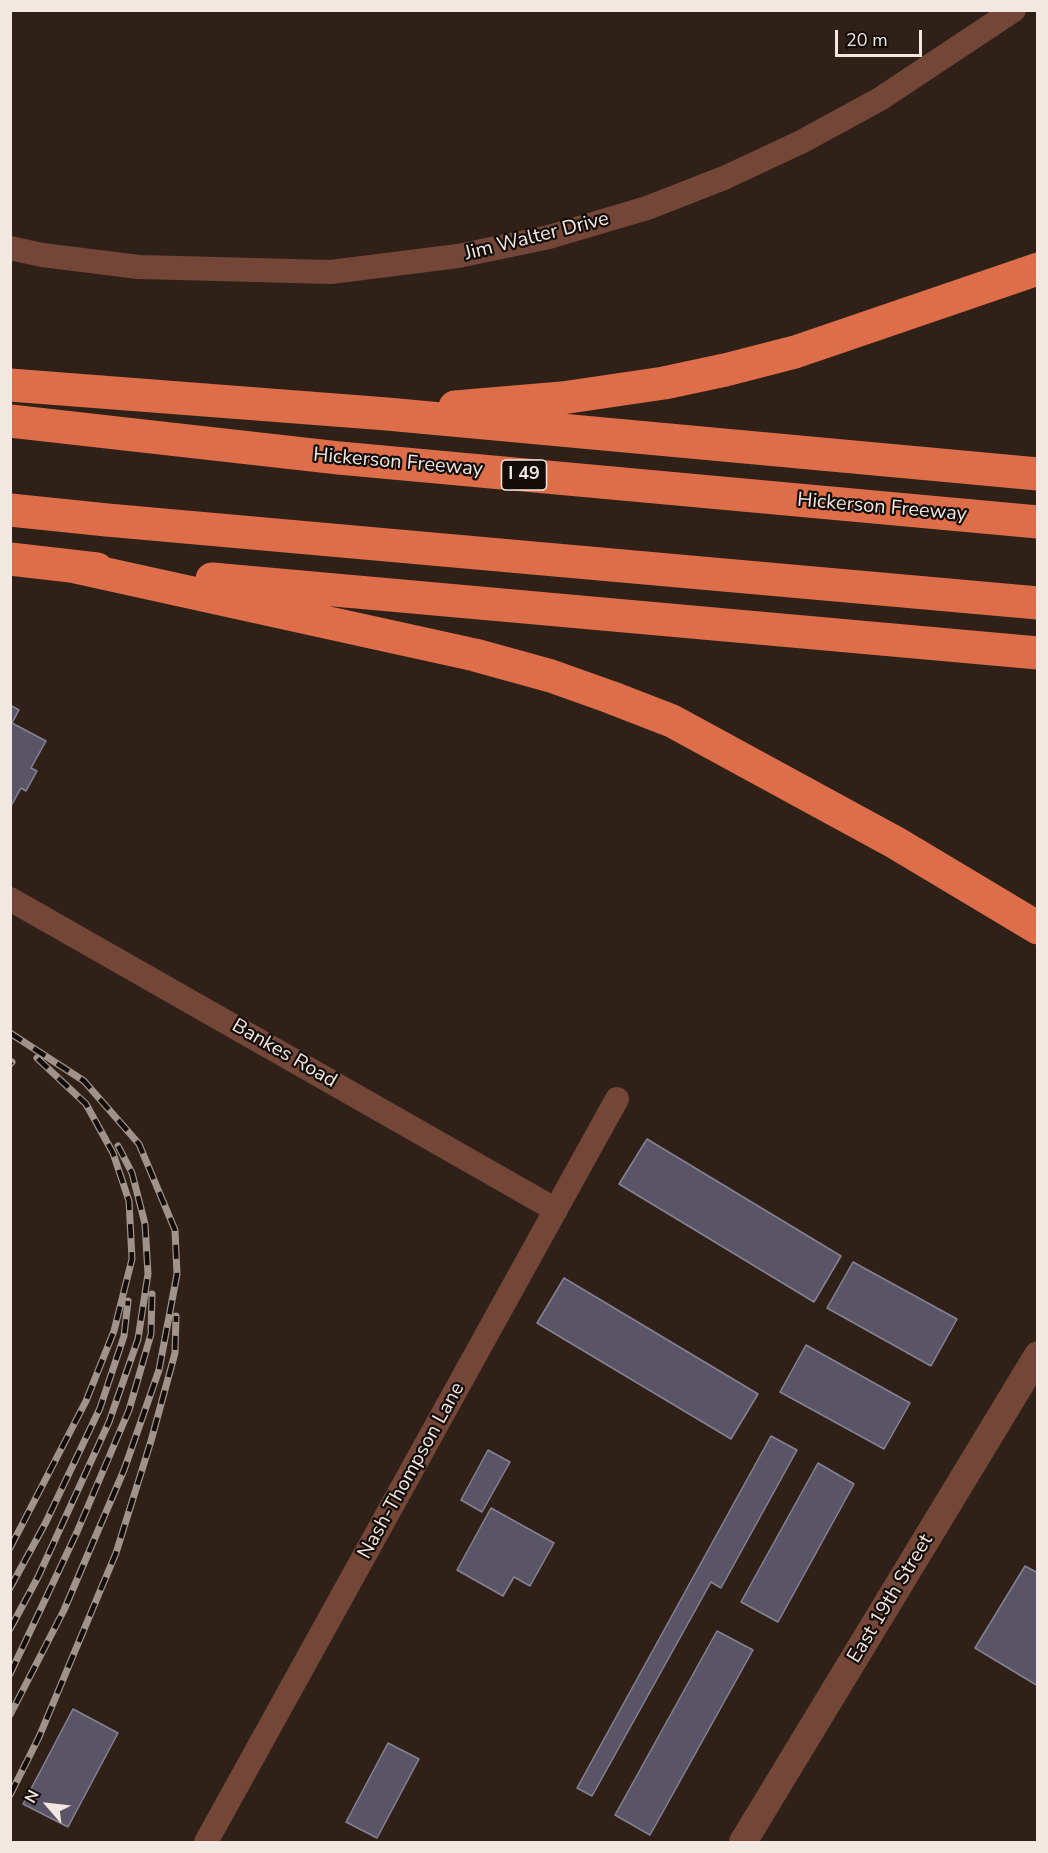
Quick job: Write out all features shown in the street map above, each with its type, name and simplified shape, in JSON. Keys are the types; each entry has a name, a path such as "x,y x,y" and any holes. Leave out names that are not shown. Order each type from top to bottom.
{"highway":[{"path":"387,414 496,402 562,398 664,383 715,372 795,352 1038,269"},
{"path":"10,385 387,414 1038,474"},
{"name":"Hickerson Freeway","path":"10,421 339,458 1038,522"},
{"path":"10,510 1038,603"},
{"path":"10,559 75,567 1038,653"},
{"path":"75,567 475,655 550,676 610,697 672,721 896,843 1038,928"}],"street":[{"name":"Jim Walter Drive","path":"10,248 42,255 139,267 331,272 458,256 549,237 647,208 724,178 801,142 880,99 1014,10"},
{"name":"Bankes Road","path":"10,899 556,1210"},
{"name":"Nash-Thompson Lane","path":"206,1842 617,1099"},
{"name":"East 19th Street","path":"743,1842 1030,1385 1038,1355"}],"building":[{"path":"10,705 19,710 12,723 46,741 31,768 37,771 26,791 21,788 10,808"},
{"path":"647,1139 841,1256 814,1302 619,1184"},
{"path":"853,1262 957,1319 931,1366 827,1308"},
{"path":"564,1278 758,1394 731,1439 537,1323"},
{"path":"806,1345 910,1403 884,1449 780,1392"},
{"path":"771,1436 797,1450 721,1588 711,1582 592,1796 577,1788"},
{"path":"488,1450 510,1462 482,1512 461,1500"},
{"path":"818,1463 854,1484 778,1622 741,1602"},
{"path":"491,1508 554,1543 530,1586 514,1577 503,1596 457,1570"},
{"path":"1025,1566 1038,1573 1038,1686 975,1648"},
{"path":"717,1631 753,1650 650,1835 615,1815"},
{"path":"73,1709 118,1733 68,1827 23,1804"},
{"path":"388,1743 419,1759 377,1838 346,1822"}],"railway":[{"path":"10,1033 84,1081 139,1144 175,1230 177,1274 159,1370 124,1470 64,1610 10,1715"},
{"path":"10,1548 86,1401 114,1331 132,1259 129,1201 113,1153 86,1104 37,1058"},
{"path":"10,1629 38,1577 109,1422 138,1339 148,1274 145,1224 132,1173 118,1146"},
{"path":"10,1674 77,1532 129,1410 151,1334 152,1294"},
{"path":"10,1588 46,1522 100,1408 124,1336 128,1301"},
{"path":"10,1795 39,1737 116,1553 151,1441 175,1353 176,1316"}]}
